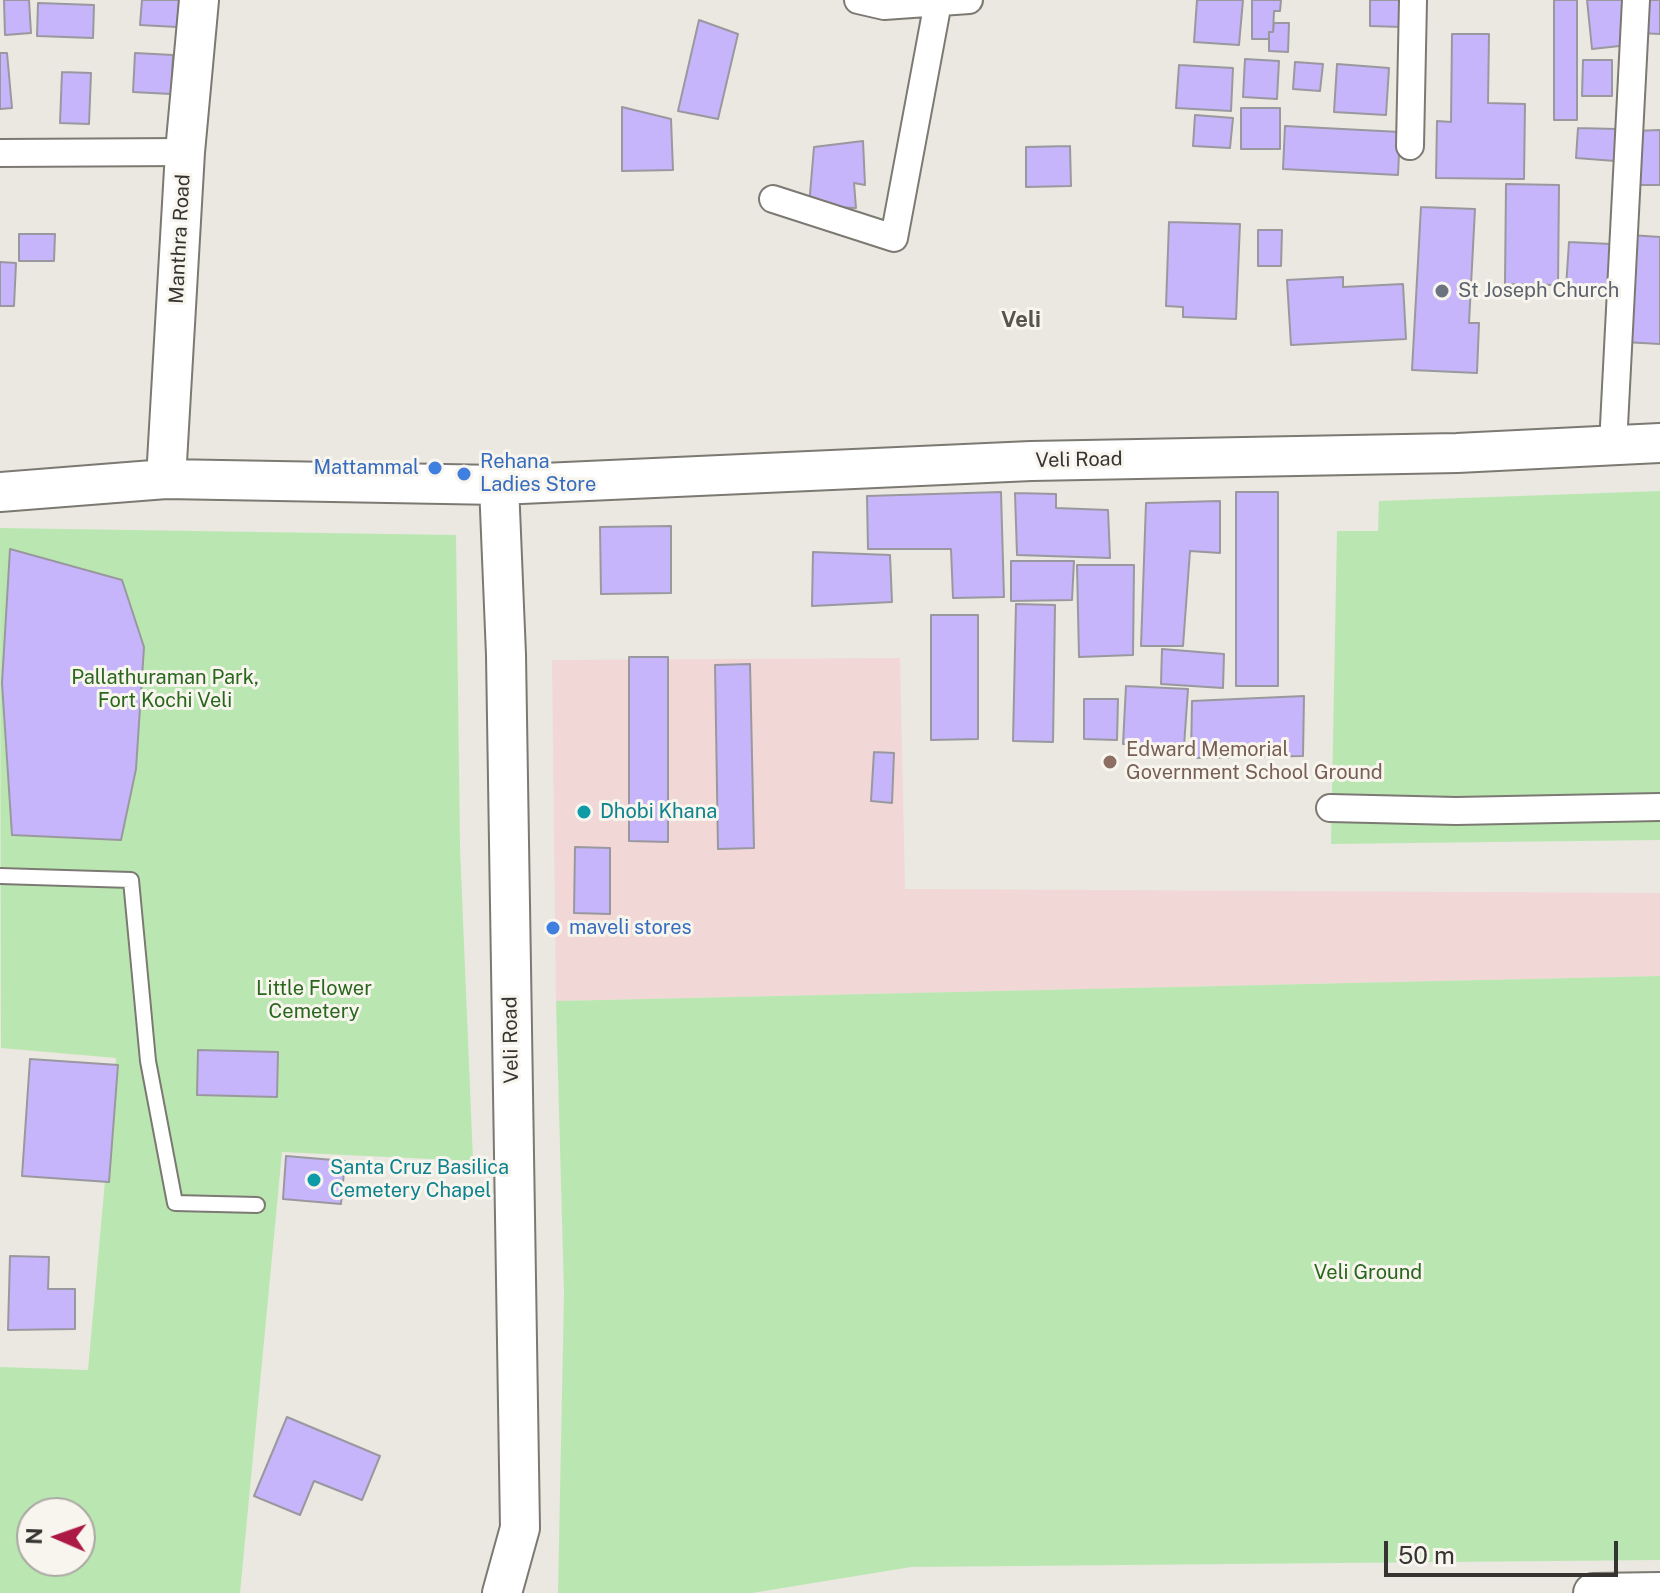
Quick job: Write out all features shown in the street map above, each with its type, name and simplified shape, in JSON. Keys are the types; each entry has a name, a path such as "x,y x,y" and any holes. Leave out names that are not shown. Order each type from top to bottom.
{"main road":[{"name":"Manthra Road","path":"166,479 185,152 199,0"},
{"name":"Veli Road","path":"0,492 166,479 499,485 1031,461 1457,453 1660,443"},
{"name":"Veli Road","path":"499,485 506,655 520,1528 502,1593"},
{"path":"1593,1593 1660,1592"}],"street":[{"path":"858,0 884,6 969,0"},
{"path":"1410,146 1413,0"},
{"path":"1613,445 1636,0"},
{"path":"773,199 894,238 938,2"},
{"path":"0,153 185,152"},
{"path":"1330,808 1456,811 1660,807"}],"lane":[{"path":"0,876 131,880 148,1061 175,1203 257,1205"}],"shaded area":[{"name":"Dhobi Khana","path":"900,658 905,889 1660,893 1660,976 556,1001 552,660"}],"green space":[{"path":"1660,491 1660,840 1331,844 1337,531 1378,531 1379,501"},
{"path":"0,528 456,535 460,848 473,1161 282,1152 240,1593 0,1593 0,1367 88,1370 116,1058 1,1048"},
{"name":"Veli Ground","path":"1660,976 1660,1560 911,1567 752,1593 558,1593 564,1293 556,1001"}],"building":[{"path":"4,0 29,0 31,33 5,35"},
{"path":"142,0 179,0 177,27 140,25"},
{"path":"1197,0 1243,0 1239,45 1194,42"},
{"path":"1252,0 1281,0 1280,11 1274,11 1273,32 1269,32 1269,39 1252,39"},
{"path":"1370,0 1402,0 1402,27 1370,26"},
{"path":"1554,0 1577,0 1577,120 1554,120"},
{"path":"1587,0 1624,0 1629,45 1592,49"},
{"path":"1641,0 1660,0 1660,34 1639,33"},
{"path":"38,3 94,5 93,38 37,36"},
{"path":"699,20 738,34 718,119 678,111"},
{"path":"1274,23 1289,23 1288,52 1269,51 1269,32 1273,32"},
{"path":"1452,34 1489,34 1488,103 1525,104 1524,179 1436,178 1437,121 1451,122"},
{"path":"0,53 7,53 12,108 0,109"},
{"path":"135,53 173,55 171,94 133,92"},
{"path":"1245,59 1279,61 1277,99 1243,97"},
{"path":"1583,60 1612,60 1612,96 1582,96"},
{"path":"1295,62 1323,64 1320,91 1293,89"},
{"path":"1337,64 1389,68 1386,115 1334,112"},
{"path":"1179,65 1233,68 1231,111 1176,108"},
{"path":"62,72 91,73 89,124 60,123"},
{"path":"622,107 671,119 673,170 622,171"},
{"path":"1241,108 1280,108 1280,149 1241,149"},
{"path":"1195,115 1233,118 1230,148 1193,146"},
{"path":"1285,126 1400,132 1398,175 1283,169"},
{"path":"1578,128 1616,129 1615,161 1576,158"},
{"path":"1660,130 1660,185 1634,185 1634,131"},
{"path":"863,141 865,185 854,183 856,208 809,206 814,147"},
{"path":"1070,146 1071,186 1026,187 1026,147"},
{"path":"1506,184 1559,185 1558,285 1505,284"},
{"path":"1421,207 1475,209 1469,323 1479,323 1477,373 1412,370"},
{"path":"1169,222 1240,224 1236,319 1183,317 1183,307 1166,306"},
{"path":"1258,230 1282,230 1281,266 1258,266"},
{"path":"19,234 55,234 54,261 19,261"},
{"path":"1630,235 1660,237 1660,344 1624,342"},
{"path":"1569,242 1611,244 1607,291 1566,288"},
{"path":"0,262 16,263 14,306 0,306"},
{"path":"1343,277 1343,287 1403,284 1406,339 1291,345 1287,280"},
{"path":"1001,492 1004,597 953,598 951,549 868,549 867,496"},
{"path":"1236,492 1278,492 1278,686 1236,686"},
{"path":"1015,493 1056,494 1056,508 1108,510 1110,558 1017,555"},
{"path":"1220,501 1220,553 1190,551 1183,646 1141,646 1146,503"},
{"path":"671,526 671,593 601,594 600,527"},
{"path":"10,549 122,580 144,647 136,769 121,840 12,835 2,683"},
{"path":"813,552 890,555 892,602 812,606"},
{"path":"1011,561 1074,561 1072,600 1011,601"},
{"path":"1077,565 1134,565 1133,655 1079,657"},
{"path":"1016,604 1055,605 1053,742 1013,741"},
{"path":"931,615 978,615 978,739 931,740"},
{"path":"1162,649 1224,654 1223,688 1161,684"},
{"path":"629,657 668,657 668,842 629,841"},
{"path":"750,664 754,848 718,849 715,665"},
{"path":"1126,686 1188,689 1184,746 1123,744"},
{"path":"1304,696 1303,756 1191,758 1192,701"},
{"path":"1084,699 1118,699 1117,740 1084,739"},
{"path":"874,752 894,753 892,803 871,801"},
{"path":"575,847 610,848 610,914 574,913"},
{"path":"198,1050 278,1052 277,1097 197,1095"},
{"path":"30,1059 118,1065 109,1182 22,1176"},
{"name":"Santa Cruz Basilica Cemetery Chapel","path":"286,1156 345,1161 341,1204 283,1199"},
{"path":"10,1256 49,1257 48,1289 75,1289 75,1329 8,1330"},
{"path":"287,1417 380,1456 362,1500 314,1481 300,1515 254,1496"}],"place":[{"name":"St Joseph Church","path":"1442,291"},
{"name":"Mattammal","path":"435,468"},
{"name":"Rehana Ladies Store","path":"464,474"},
{"name":"Edward Memorial Government School Ground","path":"1110,762"},
{"name":"Dhobi Khana","path":"584,812"},
{"name":"maveli stores","path":"553,928"},
{"name":"Santa Cruz Basilica Cemetery Chapel","path":"314,1180"}],"district":[{"name":"Veli","path":"1021,320"}],"park label":[{"name":"Pallathuraman Park, Fort Kochi Veli","path":"165,690"},
{"name":"Little Flower Cemetery","path":"314,1000"}]}
